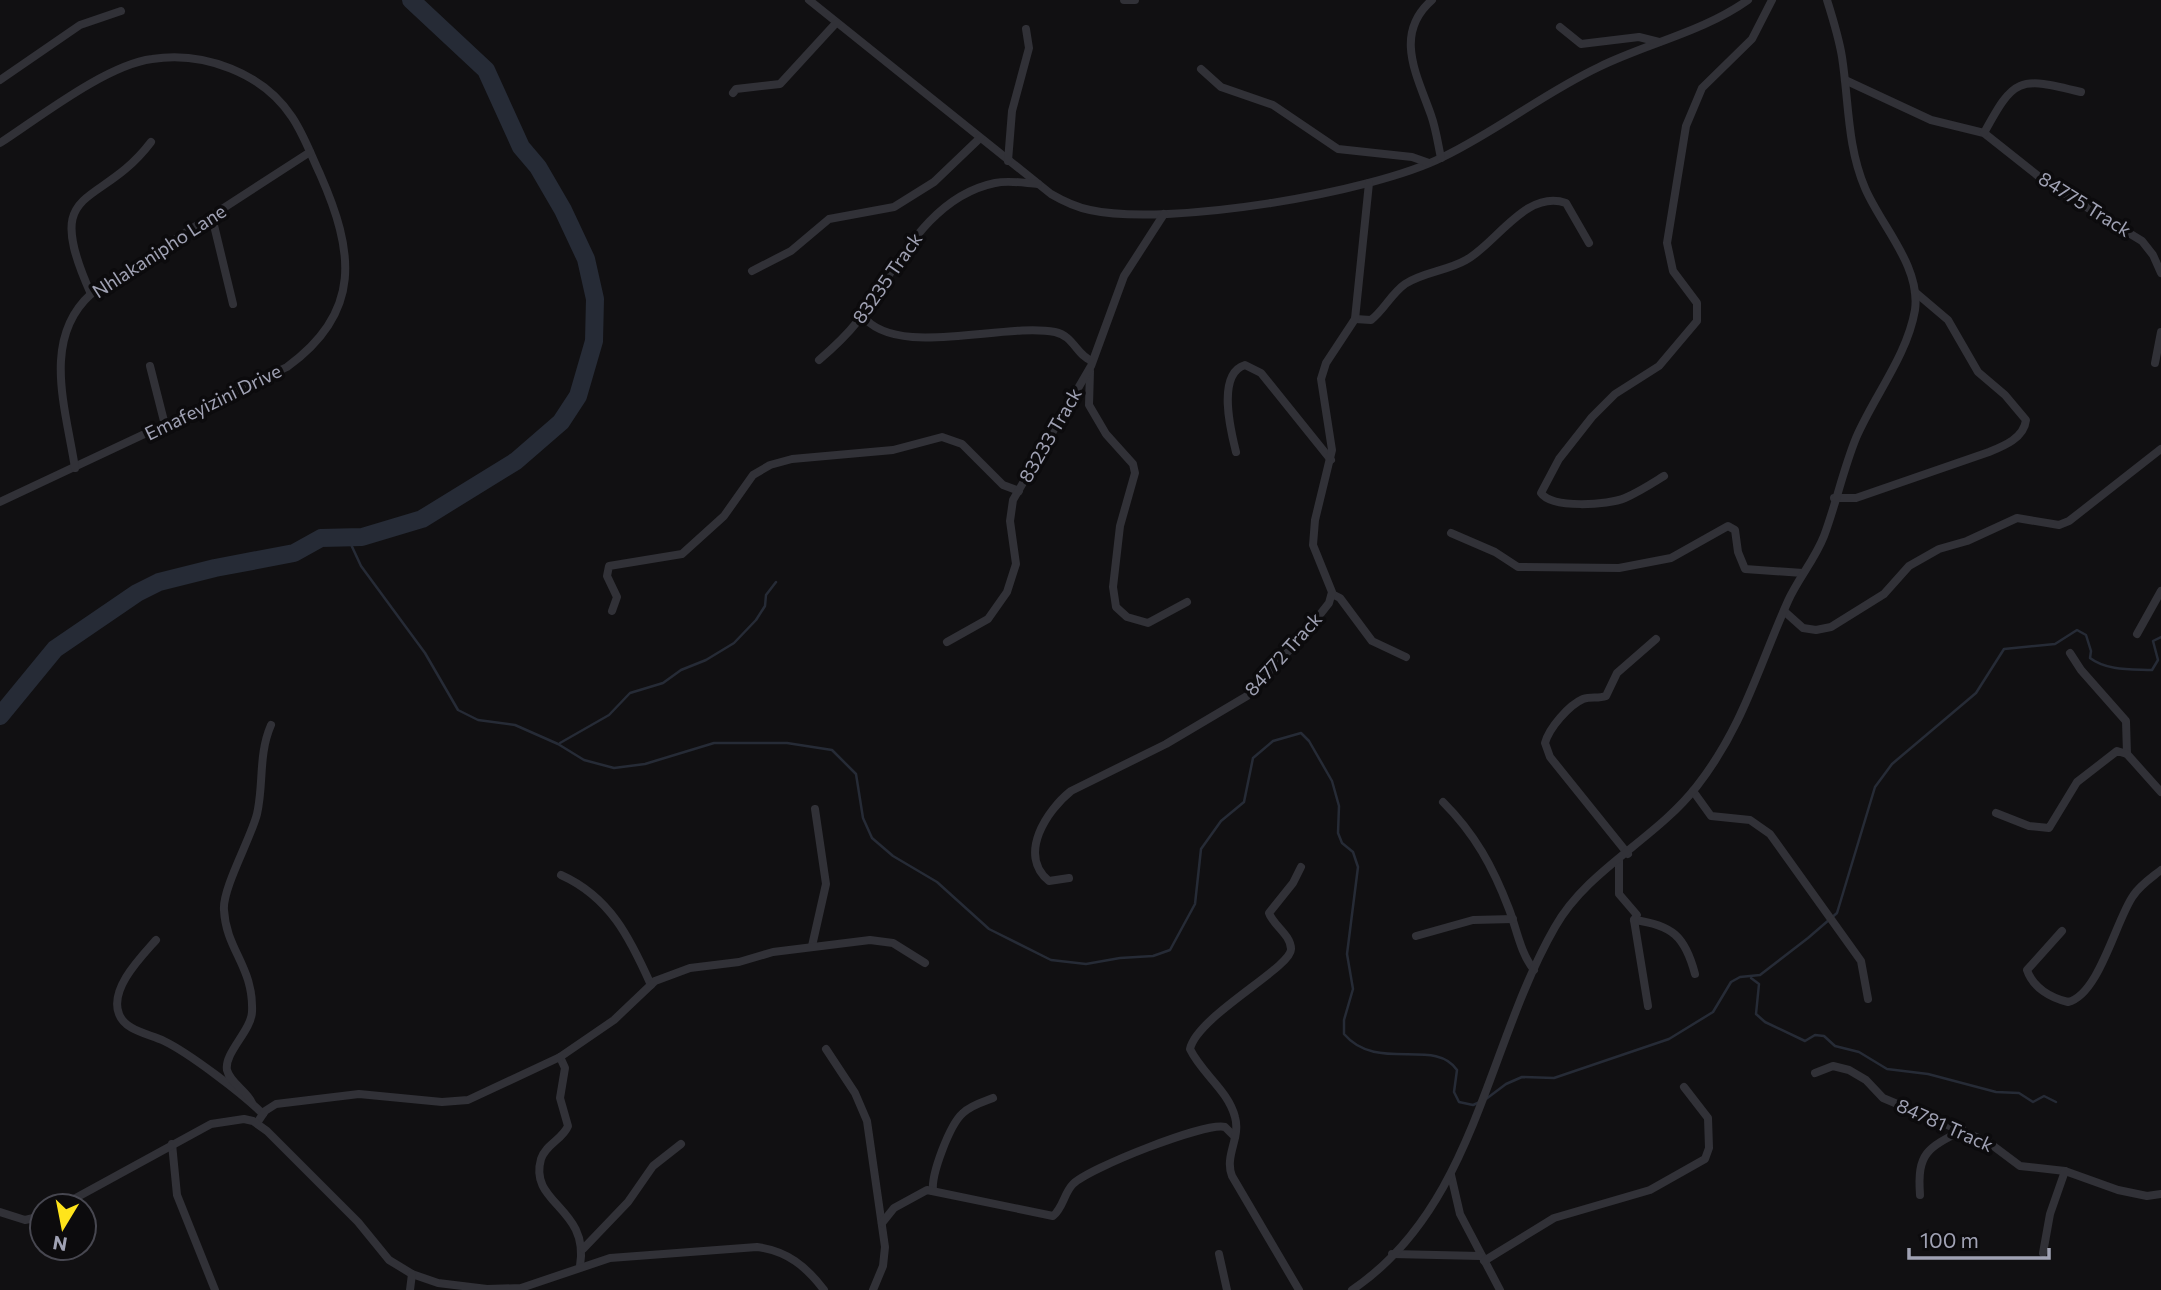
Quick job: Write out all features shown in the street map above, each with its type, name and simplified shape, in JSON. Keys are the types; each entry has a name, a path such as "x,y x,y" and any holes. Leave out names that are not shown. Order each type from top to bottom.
{"street":[{"path":"809,0 1008,161 1061,200 1089,210 1164,214 1262,202 1369,183 1429,163 1570,81 1659,41 1714,20 1748,0"},
{"path":"1124,0 1135,0"},
{"path":"1432,0 1417,17 1409,41 1414,75 1432,118 1441,158"},
{"path":"1664,476 1640,491 1615,500 1560,503 1546,499 1541,493 1559,459 1592,416 1615,394 1659,366 1697,321 1697,303 1673,271 1667,243 1686,126 1702,88 1752,39 1772,0"},
{"path":"1352,1290 1392,1254 1430,1208 1451,1175 1534,970 1563,915 1590,884 1665,821 1693,791 1724,746 1746,707 1784,611 1824,537 1834,498 1863,422 1905,339 1914,315 1915,292 1910,273 1866,190 1857,167 1849,128 1839,39 1827,0"},
{"path":"0,80 80,25 121,11"},
{"path":"733,93 736,89 780,84 836,23"},
{"path":"1559,27 1581,44 1639,37 1659,41"},
{"path":"1008,161 1012,111 1029,48 1026,29"},
{"name":"Emafeyizini Drive","path":"0,143 113,72 137,62 172,57 221,65 266,89 292,117 336,212 345,244 342,289 327,328 309,350 287,367 0,502"},
{"path":"1201,69 1220,87 1273,105 1338,149 1412,157 1429,163"},
{"name":"84775 Track","path":"1845,80 1931,120 1984,133 2048,183 2142,241 2154,255 2161,272"},
{"path":"1984,133 2003,98 2017,85 2049,85 2081,92"},
{"path":"752,271 791,251 829,219 894,207 934,182 980,138"},
{"path":"91,294 72,249 71,229 75,211 88,194 133,163 151,142"},
{"name":"Nhlakanipho Lane","path":"75,468 62,375 61,342 68,321 91,294 310,152"},
{"name":"83235 Track","path":"819,360 847,335 911,241 937,215 969,193 993,183 1038,184"},
{"name":"84772 Track","path":"1069,878 1049,881 1043,876 1038,857 1041,824 1059,801 1070,791 1166,744 1247,696 1329,603 1332,594 1313,545 1315,520 1331,460 1332,439 1321,379 1325,363 1355,319 1369,183"},
{"path":"1355,319 1371,320 1409,281 1450,268 1475,255 1522,213 1538,203 1566,203 1589,243"},
{"name":"83233 Track","path":"947,642 988,619 1007,592 1016,552 1009,512 1018,491 1092,364 1124,276 1164,214"},
{"path":"212,217 233,304"},
{"path":"1834,498 1856,498 2000,448 2025,427 2024,418 2005,394 1978,372 1948,320 1915,292"},
{"path":"862,315 874,328 896,336 936,337 1033,330 1055,332 1068,337 1092,364 1089,405 1106,434 1133,464 1136,473 1120,526 1113,587 1116,607 1127,618 1148,623 1187,602"},
{"path":"2155,363 2161,332"},
{"path":"1236,452 1228,398 1235,373 1245,365 1261,373 1331,460"},
{"path":"150,366 165,425"},
{"path":"612,611 617,597 607,576 609,566 682,554 724,516 753,475 782,461 893,450 942,437 962,444 1003,485 1018,491"},
{"path":"1784,611 1797,624 1809,629 1822,630 1840,624 1884,594 1904,570 1931,552 2017,518 2063,524 2161,449"},
{"path":"1451,533 1495,552 1518,567 1619,568 1671,558 1728,526 1735,530 1738,552 1745,569 1803,573"},
{"path":"2137,634 2161,591"},
{"path":"1332,594 1340,598 1372,641 1406,657"},
{"path":"1628,854 1550,757 1545,743 1550,730 1576,703 1587,698 1606,696 1617,673 1656,639"},
{"path":"2070,653 2081,670 2126,721 2127,754"},
{"path":"263,1114 227,1071 228,1061 250,1022 252,1005 250,978 229,937 223,908 256,815 263,744 271,725"},
{"path":"1996,813 2029,826 2049,828 2077,782 2113,752 2122,751 2127,754 2161,792"},
{"path":"1693,791 1711,816 1750,820 1770,834 1861,961 1868,999"},
{"path":"1443,802 1485,853 1513,919 1522,950 1534,970"},
{"path":"812,946 826,884 815,809"},
{"path":"1619,860 1619,894 1637,915 1634,920 1648,1006"},
{"path":"1299,1290 1229,1170 1237,1124 1231,1105 1191,1053 1191,1046 1195,1038 1245,990 1288,959 1292,950 1289,940 1269,913 1293,883 1301,867"},
{"path":"2062,931 2027,971 2032,982 2042,991 2068,1002 2080,995 2094,975 2132,897 2161,870"},
{"path":"561,875 585,886 598,897 638,954 651,985"},
{"path":"1416,936 1473,920 1513,919"},
{"path":"1634,920 1658,923 1677,935 1687,948 1695,974"},
{"path":"156,940 137,961 119,994 117,1007 122,1019 132,1028 182,1052 253,1103"},
{"path":"257,1123 263,1114 276,1104 359,1094 442,1102 468,1100 560,1057 614,1020 651,985 679,971 812,946 881,941 901,947 925,963"},
{"path":"827,1049 855,1093 867,1121 883,1223 883,1266 873,1290"},
{"path":"560,1057 565,1068 560,1098 568,1126 545,1151 540,1169 548,1198 573,1222 583,1250 580,1266"},
{"name":"84781 Track","path":"1815,1073 1833,1066 1849,1070 1866,1080 1883,1098 1963,1130 1998,1148 2020,1167 2066,1171 2118,1190 2147,1196 2161,1194"},
{"path":"1392,1254 1483,1258 1554,1218 1650,1189 1705,1159 1709,1148 1708,1118 1684,1087"},
{"path":"933,1191 933,1175 957,1119 970,1107 993,1098"},
{"path":"86,1192 172,1144 222,1120 244,1119 257,1123 352,1216 389,1260 412,1274 462,1287 506,1289 534,1286 580,1266 610,1258 757,1247 772,1249 795,1260 824,1290"},
{"path":"883,1223 900,1204 923,1191 1053,1216 1073,1184 1125,1156 1207,1127 1225,1127 1235,1137"},
{"path":"1920,1195 1919,1170 1922,1158 1932,1146 1963,1130"},
{"path":"172,1144 177,1195 215,1290"},
{"path":"583,1250 628,1202 653,1166 681,1144"},
{"path":"2043,1253 2050,1214 2066,1171"},
{"path":"1451,1175 1460,1214 1500,1290"},
{"path":"0,1212 28,1219"},
{"path":"1219,1254 1227,1290"},
{"path":"410,1290 412,1274"}],"waterway":[{"path":"0,716 55,649 137,593 159,582 294,553 321,538 362,537 422,519 516,461 561,422 578,396 594,341 595,299 586,259 563,210 538,167 521,147 486,70 411,0"},
{"path":"348,538 361,566 425,653 458,710 478,720 515,725 558,744 584,760 614,768 645,764 714,743 787,743 832,750 856,774 863,818 872,838 893,856 937,882 989,929 1051,960 1086,964 1153,956 1170,950 1195,904 1201,849 1221,821 1244,802 1253,758 1273,741 1301,733 1309,741 1332,781 1339,806 1338,833 1342,843 1353,852 1358,867 1347,954 1353,989 1344,1020 1344,1034 1357,1045 1372,1051 1420,1054 1447,1061 1457,1070 1454,1092 1459,1102 1473,1105 1480,1102"},
{"path":"560,743 609,715 630,693 663,683 681,670 706,660 734,643 756,620 765,606 766,595 776,582"},
{"path":"1486,1099 1506,1084 1522,1077 1554,1078 1669,1039 1713,1012 1731,982 1740,977 1760,975 1837,913 1875,787 1892,764 1976,693 2004,649 2055,644 2077,630 2086,635 2091,651 2090,658 2097,662 2120,668 2152,670 2158,660 2153,641 2161,637"},
{"path":"1751,978 1759,984 1756,1014 1765,1022 1805,1041 1815,1035 1824,1036 1835,1046 1859,1052 1887,1069 1928,1074 1996,1092 2019,1093 2033,1102 2044,1096 2056,1102"}]}
